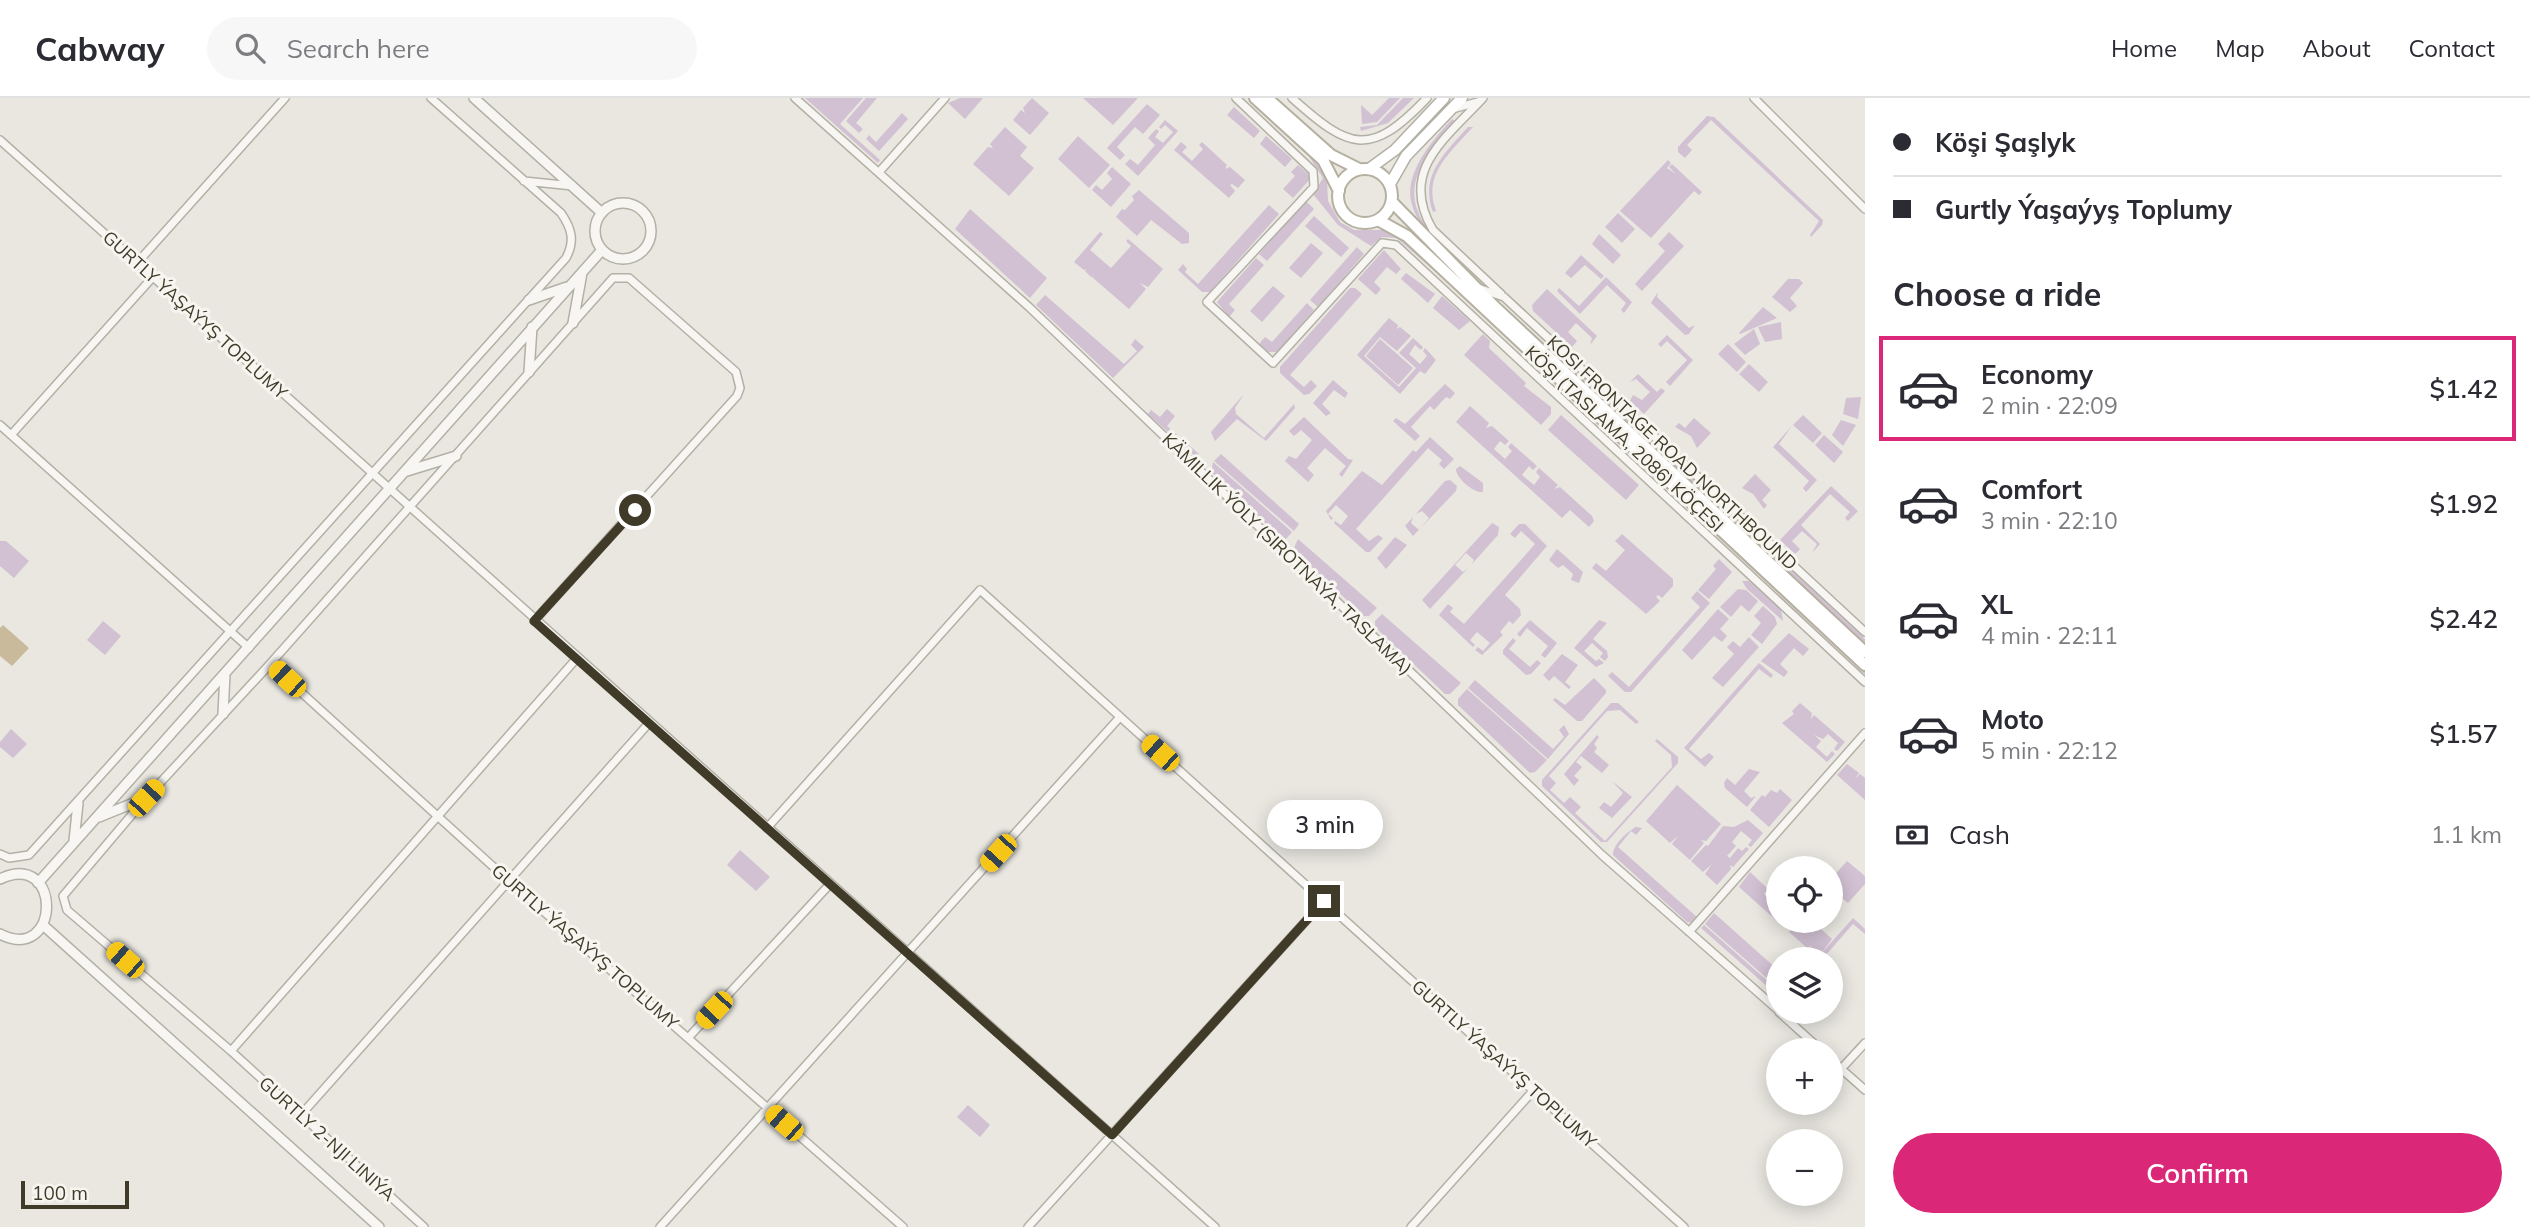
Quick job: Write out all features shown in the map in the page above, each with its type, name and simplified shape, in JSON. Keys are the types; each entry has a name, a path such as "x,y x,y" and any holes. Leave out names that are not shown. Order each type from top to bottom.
{"main road":[{"path":"1255,98 1324,160 1339,191 1342,209 1347,216 1364,223 1378,220 1388,211 1392,202 1390,184 1406,156 1462,98"},
{"path":"1267,98 1331,155 1364,169 1377,171 1390,184"},
{"path":"1339,191 1346,177 1395,150 1442,99"},
{"name":"KÖŞI (TASLAMA, 2086) KÖÇESI","path":"1392,202 1473,286 1865,653"},
{"name":"KÖŞI (TASLAMA, 2086) KÖÇESI","path":"1378,220 1407,236 1865,665"}],"street":[{"path":"137,263 285,98"},
{"path":"1,854 9,858 29,855 566,258 572,246 572,232 561,213 431,98"},
{"path":"474,98 602,213"},
{"name":"KÄMILLIK ÝOLY (SIROTNAÝA, TASLAMA)","path":"796,98 1029,307 1602,855 1766,1000"},
{"path":"880,171 945,98"},
{"path":"1236,98 1313,171 1314,187 1207,302 1273,363 1382,243 1396,245 1865,682"},
{"path":"1292,98 1326,129 1337,135 1360,140 1396,129 1427,98"},
{"path":"1754,98 1864,207"},
{"path":"1451,110 1481,100"},
{"path":"1481,100 1428,159 1419,186 1421,206 1433,230 1504,297"},
{"name":"GURTLY ÝAŞAÝYŞ TOPLUMY","path":"0,140 578,658"},
{"path":"523,181 573,186"},
{"path":"615,204 634,205 642,211 650,227 646,246 633,257 616,259 602,250 594,233 602,213 615,204"},
{"path":"37,883 602,250"},
{"path":"573,323 583,271"},
{"path":"11,435 152,278"},
{"path":"98,817 146,798 270,664 613,278 629,278 736,372 740,388 737,396 534,621"},
{"name":"KOSI FRONTAGE ROAD NORTHBOUND","path":"1473,286 1504,297 1865,632"},
{"path":"529,300 567,287"},
{"path":"529,372 533,327"},
{"path":"0,425 249,648"},
{"path":"405,472 456,456"},
{"path":"1700,496 1727,504"},
{"name":"GURTLY ÝAŞAÝYŞ TOPLUMY","path":"767,828 980,590 1684,1227"},
{"path":"230,1051 578,658 1215,1227"},
{"name":"GURTLY ÝAŞAÝYŞ TOPLUMY","path":"270,664 509,881 903,1227"},
{"path":"223,715 225,673"},
{"path":"660,1227 1120,717"},
{"path":"300,1116 649,723"},
{"path":"1689,932 1865,733"},
{"name":"GURTLY 2-NJI LINIÝA","path":"146,798 67,889 64,903 424,1227"},
{"path":"74,841 78,803"},
{"path":"0,879 22,875 37,883 48,902 43,925 34,933 23,938 0,934"},
{"path":"688,1038 830,884"},
{"path":"1028,1227 1324,901"},
{"path":"43,925 379,1227"},
{"name":"KÄMILLIK ÝOLY (SIROTNAÝA, TASLAMA)","path":"1793,1024 1808,1038"},
{"path":"1843,1067 1865,1043"},
{"path":"1843,1071 1865,1090"},
{"path":"1411,1227 1533,1091"}],"shaded area":[{"path":"805,98 863,98 840,124 880,160 878,163"},
{"path":"866,98 877,98 856,123 863,129 859,133 846,121"},
{"path":"960,98 983,98 965,119 948,103"},
{"path":"1032,98 1049,113 1030,135 1013,120 1021,110 1025,113 1023,108"},
{"path":"1083,98 1138,98 1113,125"},
{"path":"1389,98 1400,98 1377,122 1362,124 1361,105 1372,115"},
{"path":"1403,98 1414,98 1388,123 1361,131 1360,127 1377,125"},
{"path":"1147,104 1160,115 1143,134 1135,127 1117,147 1125,155 1120,160 1107,148"},
{"path":"1234,107 1260,131 1254,138 1227,115"},
{"path":"902,113 908,119 879,151 866,139 869,135 876,142"},
{"path":"1707,116 1714,117 1823,220 1811,237 1819,221 1711,120 1687,145 1692,150 1685,158 1678,152 1678,147"},
{"path":"1452,119 1455,121 1419,171 1414,190 1417,208 1426,226 1482,283 1480,285 1423,226 1413,208 1410,190 1415,170 1429,147"},
{"path":"1165,120 1178,131 1138,176 1125,164 1130,159 1138,165 1155,145 1148,138 1156,129 1159,131 1155,137 1163,143 1173,132 1165,125 1161,129 1159,127"},
{"path":"1005,127 1027,147 1020,156 1034,168 1009,196 973,164 988,147 993,148 990,144"},
{"path":"1468,127 1473,127 1441,164 1436,175 1433,198 1436,211 1433,212 1429,187 1432,175 1444,155"},
{"path":"1078,136 1110,165 1089,188 1058,159"},
{"path":"1266,136 1292,159 1285,167 1260,144"},
{"path":"1181,142 1187,147 1182,152 1192,161 1203,149 1199,145 1202,142 1227,165 1225,169 1230,167 1245,180 1238,188 1230,185 1235,191 1229,198 1174,150"},
{"path":"1310,153 1327,180 1328,201 1340,222 1354,230 1387,230 1399,236 1440,272 1438,274 1397,238 1382,237 1371,246 1338,225 1313,194 1323,178 1308,155"},
{"path":"1668,160 1671,163 1667,168 1676,174 1669,167 1672,164 1702,192 1699,195 1694,191 1651,238 1620,211"},
{"path":"1298,165 1312,177 1293,198 1283,189 1295,176 1291,172"},
{"path":"1112,167 1131,184 1111,207 1092,190 1096,185 1102,190 1112,179 1107,173"},
{"path":"1139,190 1189,233 1189,243 1182,244 1151,220 1137,236 1116,217 1134,200 1132,196"},
{"path":"1306,201 1314,209 1267,261 1259,254"},
{"path":"1269,205 1279,214 1210,292 1202,292 1178,270 1183,264 1187,269 1185,272 1198,284"},
{"path":"970,209 1047,278 1030,298 955,229"},
{"path":"1618,213 1635,229 1622,243 1605,227"},
{"path":"1314,216 1349,248 1341,257 1305,226"},
{"path":"1100,232 1103,234 1090,250 1111,268 1131,246 1126,241 1128,239 1163,269 1148,287 1140,283 1146,289 1129,309 1092,277 1094,275 1091,277 1085,271 1087,269 1084,270 1074,262"},
{"path":"1669,232 1684,246 1642,291 1635,284 1665,251 1658,244"},
{"path":"1599,234 1621,255 1613,264 1592,244"},
{"path":"1311,243 1323,253 1301,278 1289,268"},
{"path":"1357,247 1364,254 1318,307 1310,300"},
{"path":"1384,250 1401,269 1396,274 1387,267 1374,282 1381,289 1376,295 1358,279"},
{"path":"1581,255 1604,276 1601,279 1585,265 1571,278 1565,273"},
{"path":"1256,258 1264,265 1229,304 1235,310 1229,317 1217,302"},
{"path":"1406,273 1435,294 1428,303 1401,279"},
{"path":"1606,277 1632,302 1624,313 1621,310 1626,303 1607,285 1580,314 1557,291 1559,288 1579,306"},
{"path":"1788,279 1799,279 1803,283 1790,298 1797,306 1790,312 1772,297"},
{"path":"1273,286 1285,296 1262,322 1250,311"},
{"path":"1350,288 1355,288 1362,294 1290,375 1304,387 1311,380 1317,386 1304,395 1280,373 1280,367"},
{"path":"1547,289 1597,336 1590,345 1592,338 1576,323 1568,332 1577,341 1572,347 1533,311 1532,305"},
{"path":"1658,292 1657,297 1689,328 1695,325 1689,334 1685,335 1651,303"},
{"path":"1045,295 1124,364 1137,351 1131,345 1135,339 1144,347 1113,378 1036,305"},
{"path":"1442,296 1470,321 1459,330 1433,308"},
{"path":"1307,303 1314,310 1277,352 1268,352 1259,344 1265,337 1272,342"},
{"path":"1763,307 1777,318 1740,334 1739,333"},
{"path":"1389,318 1398,325 1397,329 1400,327 1411,336 1397,351 1380,337 1364,356 1399,387 1416,368 1399,353 1413,338 1423,347 1421,350 1415,345 1409,354 1420,364 1427,356 1423,351 1425,348 1436,360 1425,374 1420,371 1400,394 1357,355"},
{"path":"1781,322 1782,339 1765,342 1758,327"},
{"path":"1754,329 1760,344 1745,355 1734,344"},
{"path":"1483,334 1490,341 1489,348 1526,383 1524,386 1551,407 1551,414 1541,425 1464,355"},
{"path":"1667,335 1693,360 1670,386 1666,382 1687,360 1667,341 1661,347 1658,344"},
{"path":"1380,339 1413,368 1398,385 1366,356"},
{"path":"1550,344 1708,492 1705,494 1548,346"},
{"path":"1728,344 1746,362 1737,372 1718,354"},
{"path":"1534,361 1865,671 1865,675 1532,363"},
{"path":"1749,364 1768,382 1759,392 1739,374"},
{"path":"1638,374 1657,392 1661,388 1665,391 1644,414 1630,401 1633,395 1642,400 1650,392 1636,379 1630,382"},
{"path":"1333,380 1348,393 1345,398 1334,390 1322,404 1331,413 1326,416 1313,403"},
{"path":"1445,384 1455,393 1450,399 1446,397 1434,410 1430,406 1411,427 1420,436 1415,441 1393,421 1396,418 1405,424"},
{"path":"1244,394 1235,408 1236,414 1264,438 1294,404 1295,408 1266,441 1237,419 1215,441 1211,432"},
{"path":"1861,397 1858,419 1843,414 1846,398"},
{"path":"1470,406 1489,423 1486,428 1492,426 1509,441 1505,445 1500,441 1494,449 1505,459 1512,451 1508,447 1511,443 1537,466 1533,470 1529,466 1522,475 1534,485 1540,477 1536,472 1539,468 1558,485 1554,489 1560,487 1592,516 1594,521 1589,527 1570,510 1562,518 1456,422"},
{"path":"1167,409 1175,416 1167,426 1199,454 1196,457 1148,414 1151,410 1160,417"},
{"path":"1561,415 1639,485 1626,500 1548,430"},
{"path":"1803,415 1822,433 1813,443 1793,425"},
{"path":"1304,417 1348,459 1353,460 1342,477 1339,474 1346,466 1325,448 1307,468 1314,475 1308,482 1285,461 1289,456 1296,459 1312,440 1301,430 1294,436 1289,431"},
{"path":"1694,418 1711,433 1697,448 1691,436 1675,427 1679,423 1685,428"},
{"path":"1841,420 1856,425 1843,446 1832,435"},
{"path":"1792,426 1779,444 1817,480 1806,492 1803,488 1809,481 1773,447"},
{"path":"1824,435 1843,452 1834,463 1815,445"},
{"path":"1430,437 1454,459 1444,469 1439,464 1442,460 1428,448 1356,529 1369,541 1378,535 1383,538 1370,552 1366,552 1334,523 1335,521 1341,525 1348,516 1336,505 1328,514 1333,518 1331,520 1326,511 1362,471 1382,485 1413,450 1416,452"},
{"path":"1221,454 1299,524 1294,531 1214,461"},
{"path":"1213,462 1292,532 1286,539 1282,539 1211,472"},
{"path":"1460,466 1483,483 1483,492 1470,488 1462,480 1456,469"},
{"path":"1755,474 1771,490 1762,500 1767,505 1764,509 1753,494 1742,488"},
{"path":"1450,480 1457,486 1456,491 1421,528 1429,518 1422,511 1416,514 1445,481"},
{"path":"1831,486 1858,511 1848,521 1845,518 1850,512 1830,494 1801,525 1820,544 1812,553 1817,544 1802,531 1792,541 1800,549 1795,554 1780,540"},
{"path":"1723,506 1865,639 1865,644 1721,509"},
{"path":"1413,517 1411,523 1419,530 1413,536 1405,526"},
{"path":"1492,523 1499,527 1498,535 1471,565 1474,560 1466,553 1455,565 1463,572 1468,568 1430,609 1422,600"},
{"path":"1519,524 1525,524 1547,546 1505,595 1520,609 1521,615 1513,624 1509,621 1500,632 1503,635 1482,655 1475,650 1478,647 1483,651 1490,643 1477,632 1470,640 1475,645 1473,647 1439,615 1448,604 1453,608 1450,612 1464,624 1535,544 1521,531 1515,538 1510,534"},
{"path":"1622,534 1673,579 1673,586 1662,598 1658,595 1656,597 1660,601 1646,614 1592,568 1596,563 1606,571 1625,550 1615,541"},
{"path":"1395,537 1407,545 1386,569 1377,558"},
{"path":"1298,539 1377,608 1369,616 1364,616 1293,550"},
{"path":"0,541 6,541 29,561 14,578 0,566"},
{"path":"1557,549 1583,572 1579,583 1571,580 1573,574 1563,565 1558,568 1549,560"},
{"path":"1719,559 1732,572 1709,599 1698,590 1716,569 1713,566"},
{"path":"1742,581 1749,581 1781,610 1783,621 1747,589"},
{"path":"1738,589 1746,590 1758,601 1749,612 1741,605 1731,617 1720,607"},
{"path":"1697,591 1710,603 1631,692 1625,692 1608,676 1612,672 1629,687 1700,607 1691,598"},
{"path":"1763,606 1775,617 1777,624 1762,644 1751,635 1761,623 1754,616"},
{"path":"1718,609 1729,619 1720,629 1727,636 1722,642 1714,636 1692,660 1682,650"},
{"path":"1382,614 1461,683 1450,694 1445,694 1375,627 1375,621"},
{"path":"1530,620 1557,643 1545,658 1541,655 1548,646 1527,628 1520,637 1517,634"},
{"path":"1599,620 1607,623 1593,639 1607,651 1608,657 1605,661 1600,657 1603,653 1592,643 1584,651 1596,661 1599,659 1604,663 1596,667 1574,648"},
{"path":"103,621 121,636 105,655 87,640"},
{"path":"3,625 29,648 12,666 0,656 0,628"},
{"path":"1789,633 1809,649 1803,656 1794,648 1780,664 1788,672 1784,677 1761,661"},
{"path":"1749,637 1759,647 1723,687 1712,678 1734,654 1727,647 1733,641 1740,647"},
{"path":"1513,638 1516,641 1509,649 1530,667 1537,660 1541,663 1531,674 1526,675 1503,654 1503,650"},
{"path":"1562,654 1578,665 1565,682 1571,687 1569,689 1554,676 1549,681 1543,675"},
{"path":"1759,663 1773,675 1771,678 1759,669 1689,749 1701,759 1709,753 1714,757 1705,767 1684,748"},
{"path":"1594,678 1606,693 1582,721 1577,721 1553,700 1555,698 1565,705"},
{"path":"1475,680 1553,749 1564,737 1559,730 1564,725 1569,734 1548,759 1468,688"},
{"path":"1467,689 1547,760 1535,772 1530,773 1458,705 1458,699"},
{"path":"1611,703 1618,703 1639,722 1636,724 1620,710 1607,711 1549,776 1556,783 1550,790 1564,803 1570,797 1581,807 1575,813 1605,841 1672,767 1671,755 1655,741 1657,739 1678,757 1678,763 1607,842 1601,842 1542,786 1542,780"},
{"path":"1800,703 1812,713 1811,719 1814,715 1845,742 1837,751 1834,749 1838,743 1828,734 1823,739 1814,735 1821,741 1816,747 1827,757 1832,751 1835,754 1827,762 1782,723 1794,714 1792,711"},
{"path":"11,729 27,744 13,758 0,747 0,742"},
{"path":"1597,735 1599,737 1594,744 1597,748 1594,752 1609,765 1602,773 1581,756 1576,762 1582,767 1574,776 1579,780 1574,786 1564,774"},
{"path":"1847,764 1859,773 1855,779 1860,774 1865,778 1865,800 1837,775"},
{"path":"1749,769 1760,772 1744,791 1751,798 1756,796 1747,807 1725,788 1724,783 1727,778 1735,785"},
{"path":"1612,781 1632,797 1612,818 1599,808 1604,802 1611,807 1623,793"},
{"path":"1677,785 1721,824 1706,841 1701,840 1704,843 1690,860 1672,844 1678,836 1670,843 1646,821"},
{"path":"1780,789 1792,800 1769,827 1750,810 1762,795 1765,797 1771,790 1777,793"},
{"path":"1748,820 1763,833 1751,847 1748,845 1752,840 1741,831 1732,842 1736,846 1727,856 1730,858 1738,848 1742,851 1746,847 1749,849 1733,867 1730,865 1731,869 1717,885 1705,874 1712,864 1703,872 1691,861 1708,846 1723,826 1734,827"},
{"path":"1636,827 1642,828 1636,835 1631,831 1618,847 1698,918 1693,923 1687,922 1613,855 1618,842 1625,835"},
{"path":"740,850 770,877 756,891 727,865"},
{"path":"1847,861 1865,876 1865,884 1848,903 1843,899 1843,866"},
{"path":"1750,872 1766,887 1766,911 1739,887"},
{"path":"1714,913 1766,959 1766,977 1705,924"},
{"path":"1853,918 1865,929 1865,934 1853,924 1833,947 1827,947 1840,933 1843,933 1843,929"},
{"path":"1704,925 1766,979 1766,985 1701,928"},
{"path":"1790,933 1825,933 1832,939 1826,947 1806,947"},
{"path":"968,1105 990,1125 980,1137 957,1117"}],"route":[{"path":"635,510 534,621 1112,1135 1324,901"}]}
